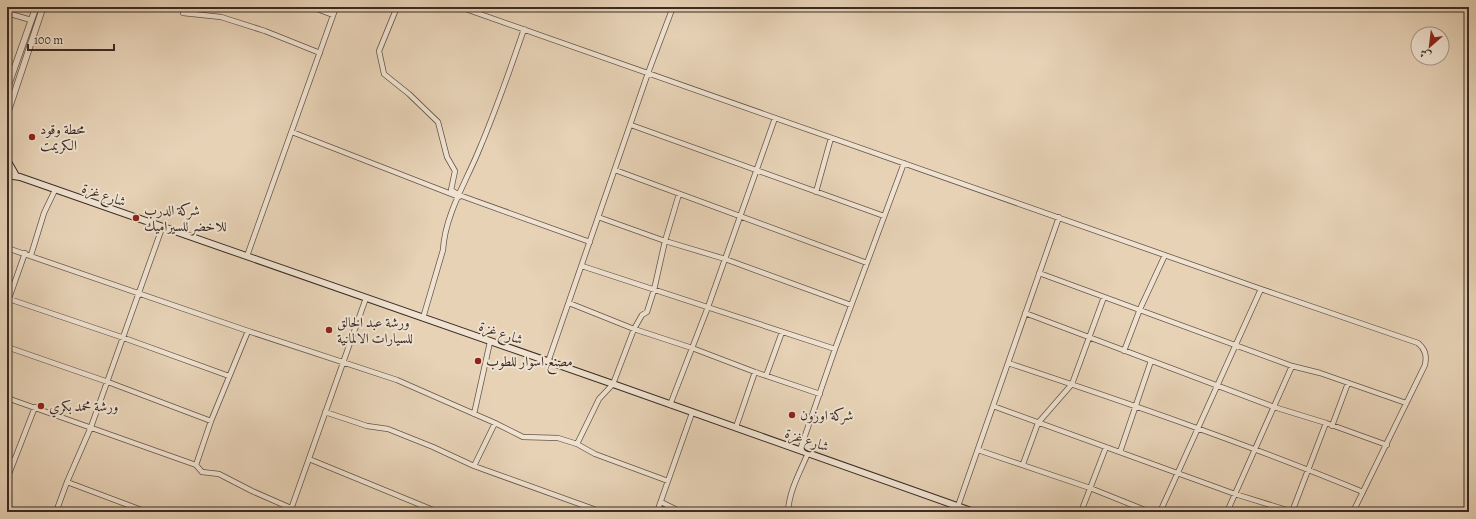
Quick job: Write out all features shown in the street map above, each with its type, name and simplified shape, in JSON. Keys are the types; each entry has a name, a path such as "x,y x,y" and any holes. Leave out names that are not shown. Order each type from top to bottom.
{"main road":[{"path":"7,160 17,175"},
{"name":"شارع غزة","path":"7,169 17,175 55,190 162,228 736,427 958,506 966,511 974,512"},
{"name":"شارع غزة","path":"7,175 17,175"}],"street":[{"path":"7,89 36,7"},
{"path":"7,115 43,7"},
{"path":"185,7 183,14 221,17 265,31 320,53"},
{"path":"312,7 333,15"},
{"path":"246,256 336,7"},
{"path":"397,7 379,51 384,74 409,94 438,122 447,157 455,171 451,190 459,196"},
{"path":"460,7 1418,343 1426,352 1425,365 1353,512"},
{"path":"548,362 648,73 673,7"},
{"path":"1466,7 1469,16"},
{"path":"7,13 31,20"},
{"path":"422,318 443,250 447,227 500,98 524,29"},
{"path":"670,405 708,307 775,118"},
{"path":"631,125 884,216"},
{"path":"292,132 459,196 590,242"},
{"path":"816,192 830,138"},
{"path":"800,450 835,349 904,163"},
{"path":"615,170 867,263"},
{"path":"31,255 44,213 55,190"},
{"path":"577,444 599,399 613,384 634,329 642,315 647,312 654,290 665,241 679,194"},
{"path":"958,506 1059,217"},
{"path":"598,218 665,241 725,259 851,305"},
{"path":"56,512 67,482 91,428 162,228"},
{"path":"7,248 415,387 523,437 558,438 577,444 595,454 668,481"},
{"path":"7,304 25,253"},
{"path":"1124,351 1140,309 1165,255"},
{"path":"582,266 835,349"},
{"path":"1039,273 1292,366 1320,373 1406,403"},
{"path":"1160,512 1261,289"},
{"path":"1023,464 1038,423 1072,384 1104,297"},
{"path":"291,510 366,298"},
{"path":"9,299 230,376"},
{"path":"569,303 634,329 820,394"},
{"path":"1025,313 1274,407 1326,423 1387,445"},
{"path":"196,465 248,331"},
{"path":"766,376 782,332"},
{"path":"474,414 490,342"},
{"path":"7,347 108,382 212,421"},
{"path":"1120,452 1151,361"},
{"path":"1008,362 1198,428 1308,469 1363,492"},
{"path":"1227,512 1292,366"},
{"path":"736,427 755,372"},
{"path":"1332,426 1348,383"},
{"path":"7,398 196,465 202,472 219,474 291,510 300,512"},
{"path":"993,406 1235,494 1292,512 1326,423"},
{"path":"7,479 35,407"},
{"path":"325,412 367,426 388,429 474,466 602,512"},
{"path":"658,512 692,413"},
{"path":"474,466 495,423"},
{"path":"1081,512 1106,447"},
{"path":"978,450 1023,464 1090,488 1150,512"},
{"path":"788,512 788,503 808,453"},
{"path":"7,459 14,461"},
{"path":"309,459 438,512"},
{"path":"67,482 147,512"},
{"path":"661,502 681,512"}],"place":[{"name":"محطة وقود الكريمت","path":"32,137"},
{"name":"شركة الدرب للاخضر للسيراميك","path":"136,218"},
{"name":"ورشة عبد الخالق للسيارات الالمانية","path":"329,330"},
{"name":"مصنع اسوار للطوب","path":"478,361"},
{"name":"ورشة محمد بكري","path":"41,406"},
{"name":"شركة اوزون","path":"792,415"}]}
